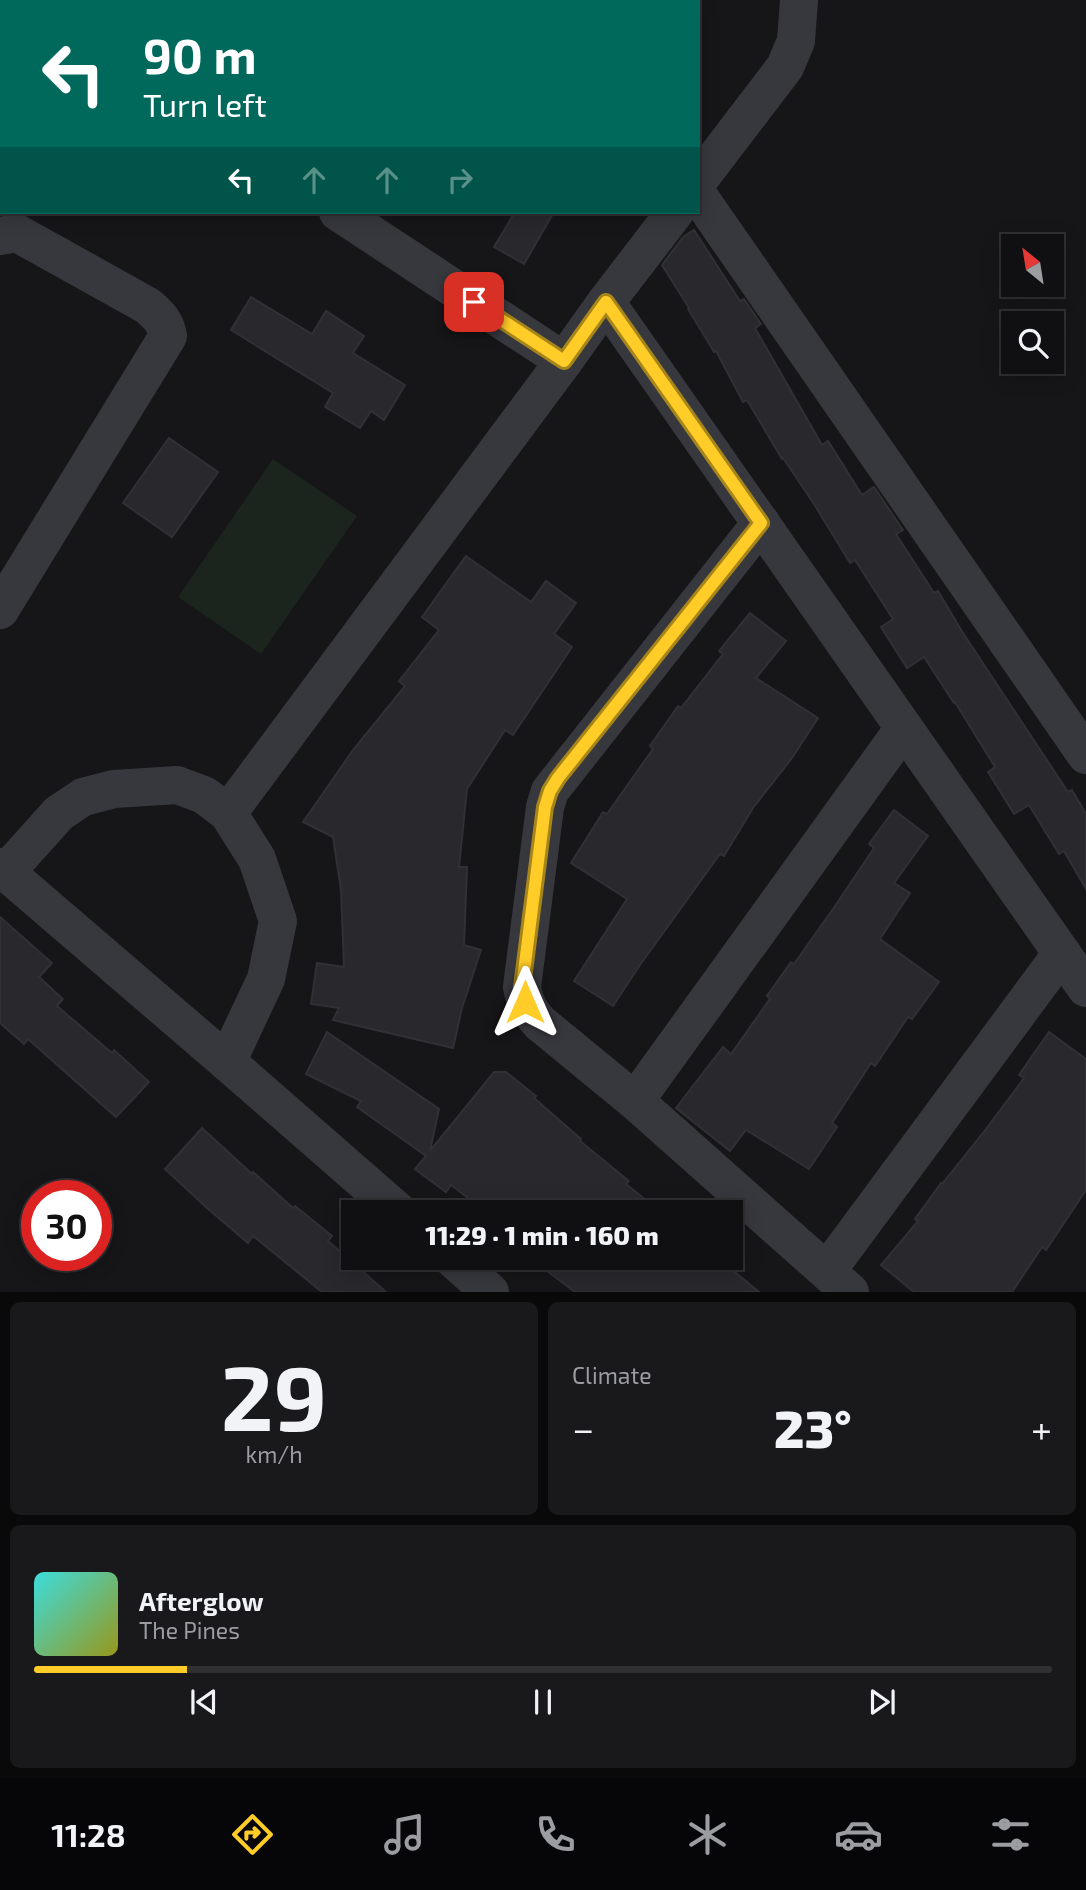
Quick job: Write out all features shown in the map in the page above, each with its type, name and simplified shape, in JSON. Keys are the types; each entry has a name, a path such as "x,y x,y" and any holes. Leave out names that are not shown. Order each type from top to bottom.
{"street":[{"path":"700,178 785,67 796,41 799,0"},
{"path":"700,198 1086,755"},
{"path":"341,214 564,361"},
{"path":"228,813 673,214"},
{"path":"0,236 17,233 148,306 162,319 168,336 0,610"},
{"path":"606,302 1086,988"},
{"path":"761,523 550,791 545,807 522,987 530,1012 838,1281 1062,953"},
{"path":"635,1101 904,727"},
{"path":"227,1062 267,979 278,921 257,859 228,813 204,795 177,785 114,789 83,797 60,813 3,869 385,1200"},
{"path":"465,1270 490,1292"}],"shaded area":[{"path":"273,459 357,516 261,654 178,597"}],"building":[{"path":"514,214 553,214 524,264 494,247"},
{"path":"694,230 740,301 744,299 761,324 755,328 822,445 828,441 862,495 874,487 903,530 896,534 934,593 938,591 1068,792 1072,790 1086,814 1086,889 1064,851 1059,854 1029,805 1014,814 988,772 995,767 924,657 907,668 881,627 893,619 855,560 850,563 747,400 743,402 716,351 714,352 662,265 683,237"},
{"path":"251,297 312,334 326,311 364,336 353,353 405,385 384,420 371,411 360,428 325,407 333,393 231,330"},
{"path":"169,438 218,472 172,537 123,503"},
{"path":"466,556 531,602 546,581 576,603 554,634 572,647 513,735 505,730 467,789 459,867 467,867 464,945 481,950 462,1008 453,1048 333,1020 339,1008 311,1004 317,963 344,967 341,890 333,837 303,822 353,750 405,686 399,681 439,630 422,617"},
{"path":"750,613 786,641 756,678 818,718 792,758 753,808 724,856 720,854 613,1006 574,981 627,899 571,863 603,812 607,814 653,749 650,746 678,706 681,708 723,654 719,651"},
{"path":"894,810 928,836 894,883 910,893 880,939 939,982 912,1019 908,1017 875,1066 871,1063 832,1123 837,1127 809,1169 746,1130 730,1151 676,1108 723,1047 731,1054 770,999 767,996 791,962 794,964 874,848 869,844"},
{"path":"0,917 52,963 39,977 63,999 57,1006 112,1053 114,1050 149,1082 116,1117 28,1039 24,1044 0,1023"},
{"path":"327,1032 439,1109 430,1151 494,1072 506,1072 536,1096 534,1098 581,1139 580,1141 629,1181 626,1184 646,1200 471,1200 451,1185 446,1192 415,1169 426,1156 357,1107 361,1101 306,1074"},
{"path":"1049,1032 1086,1059 1086,1190 1046,1250 1042,1247 1012,1292 914,1292 881,1265 918,1221 915,1219 941,1183 1024,1078 1019,1075"},
{"path":"202,1128 252,1174 253,1172 293,1208 295,1206 332,1236 328,1241 341,1252 341,1270 361,1270 386,1292 322,1292 253,1236 248,1243 165,1169"},
{"path":"546,1270 732,1270 759,1292 575,1292"}],"route":[{"path":"474,302 564,361 606,302 761,523 550,791 545,807 522,987 525,1002"}]}
